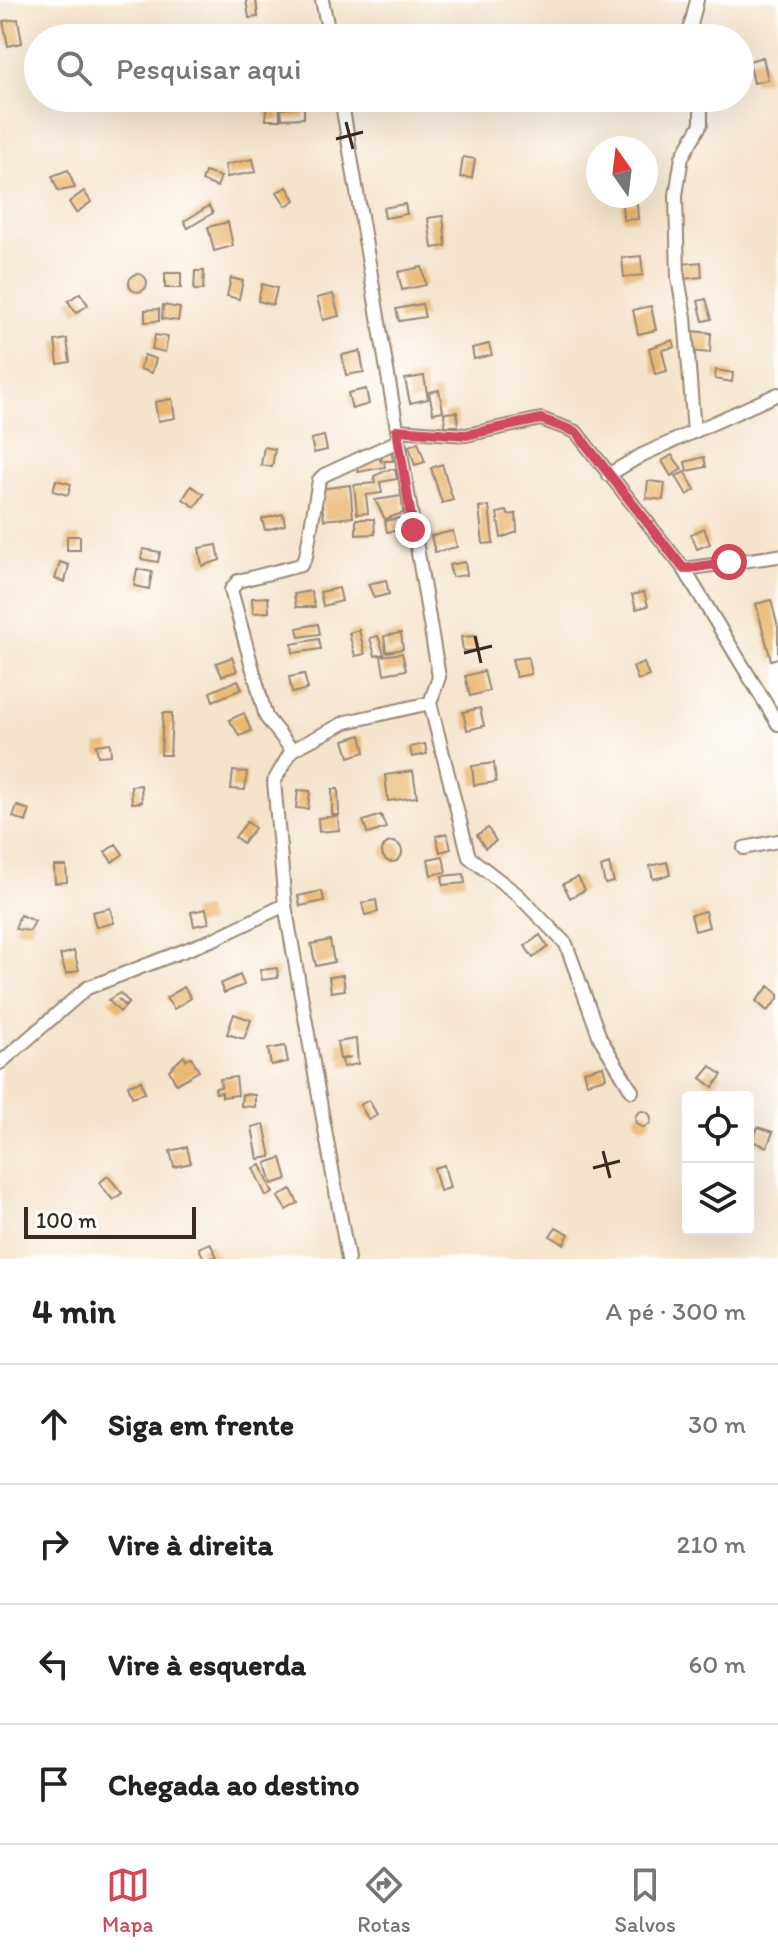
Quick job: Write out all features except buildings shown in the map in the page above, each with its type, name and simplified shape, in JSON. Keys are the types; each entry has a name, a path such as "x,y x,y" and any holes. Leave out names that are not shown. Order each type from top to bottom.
{"street":[{"path":"322,0 327,24"},
{"path":"691,24 697,0"},
{"path":"343,112 439,677 430,703 469,857 518,895 566,944 600,1038 632,1091"},
{"path":"694,432 685,317 678,278 677,184 682,157 701,124 701,112"},
{"path":"608,475 778,394"},
{"path":"292,750 266,717 231,590 238,581 301,565 306,556 319,480 324,475 397,436 466,435 541,419 576,432 684,569 778,724"},
{"path":"684,569 778,556"},
{"path":"348,1259 285,905 274,781 292,750 346,722 430,703"},
{"path":"744,848 778,841"},
{"path":"0,1063 87,988 214,939 285,905"}],"route":[{"path":"413,530 397,430 466,435 541,419 576,432 684,569 729,562"}]}
